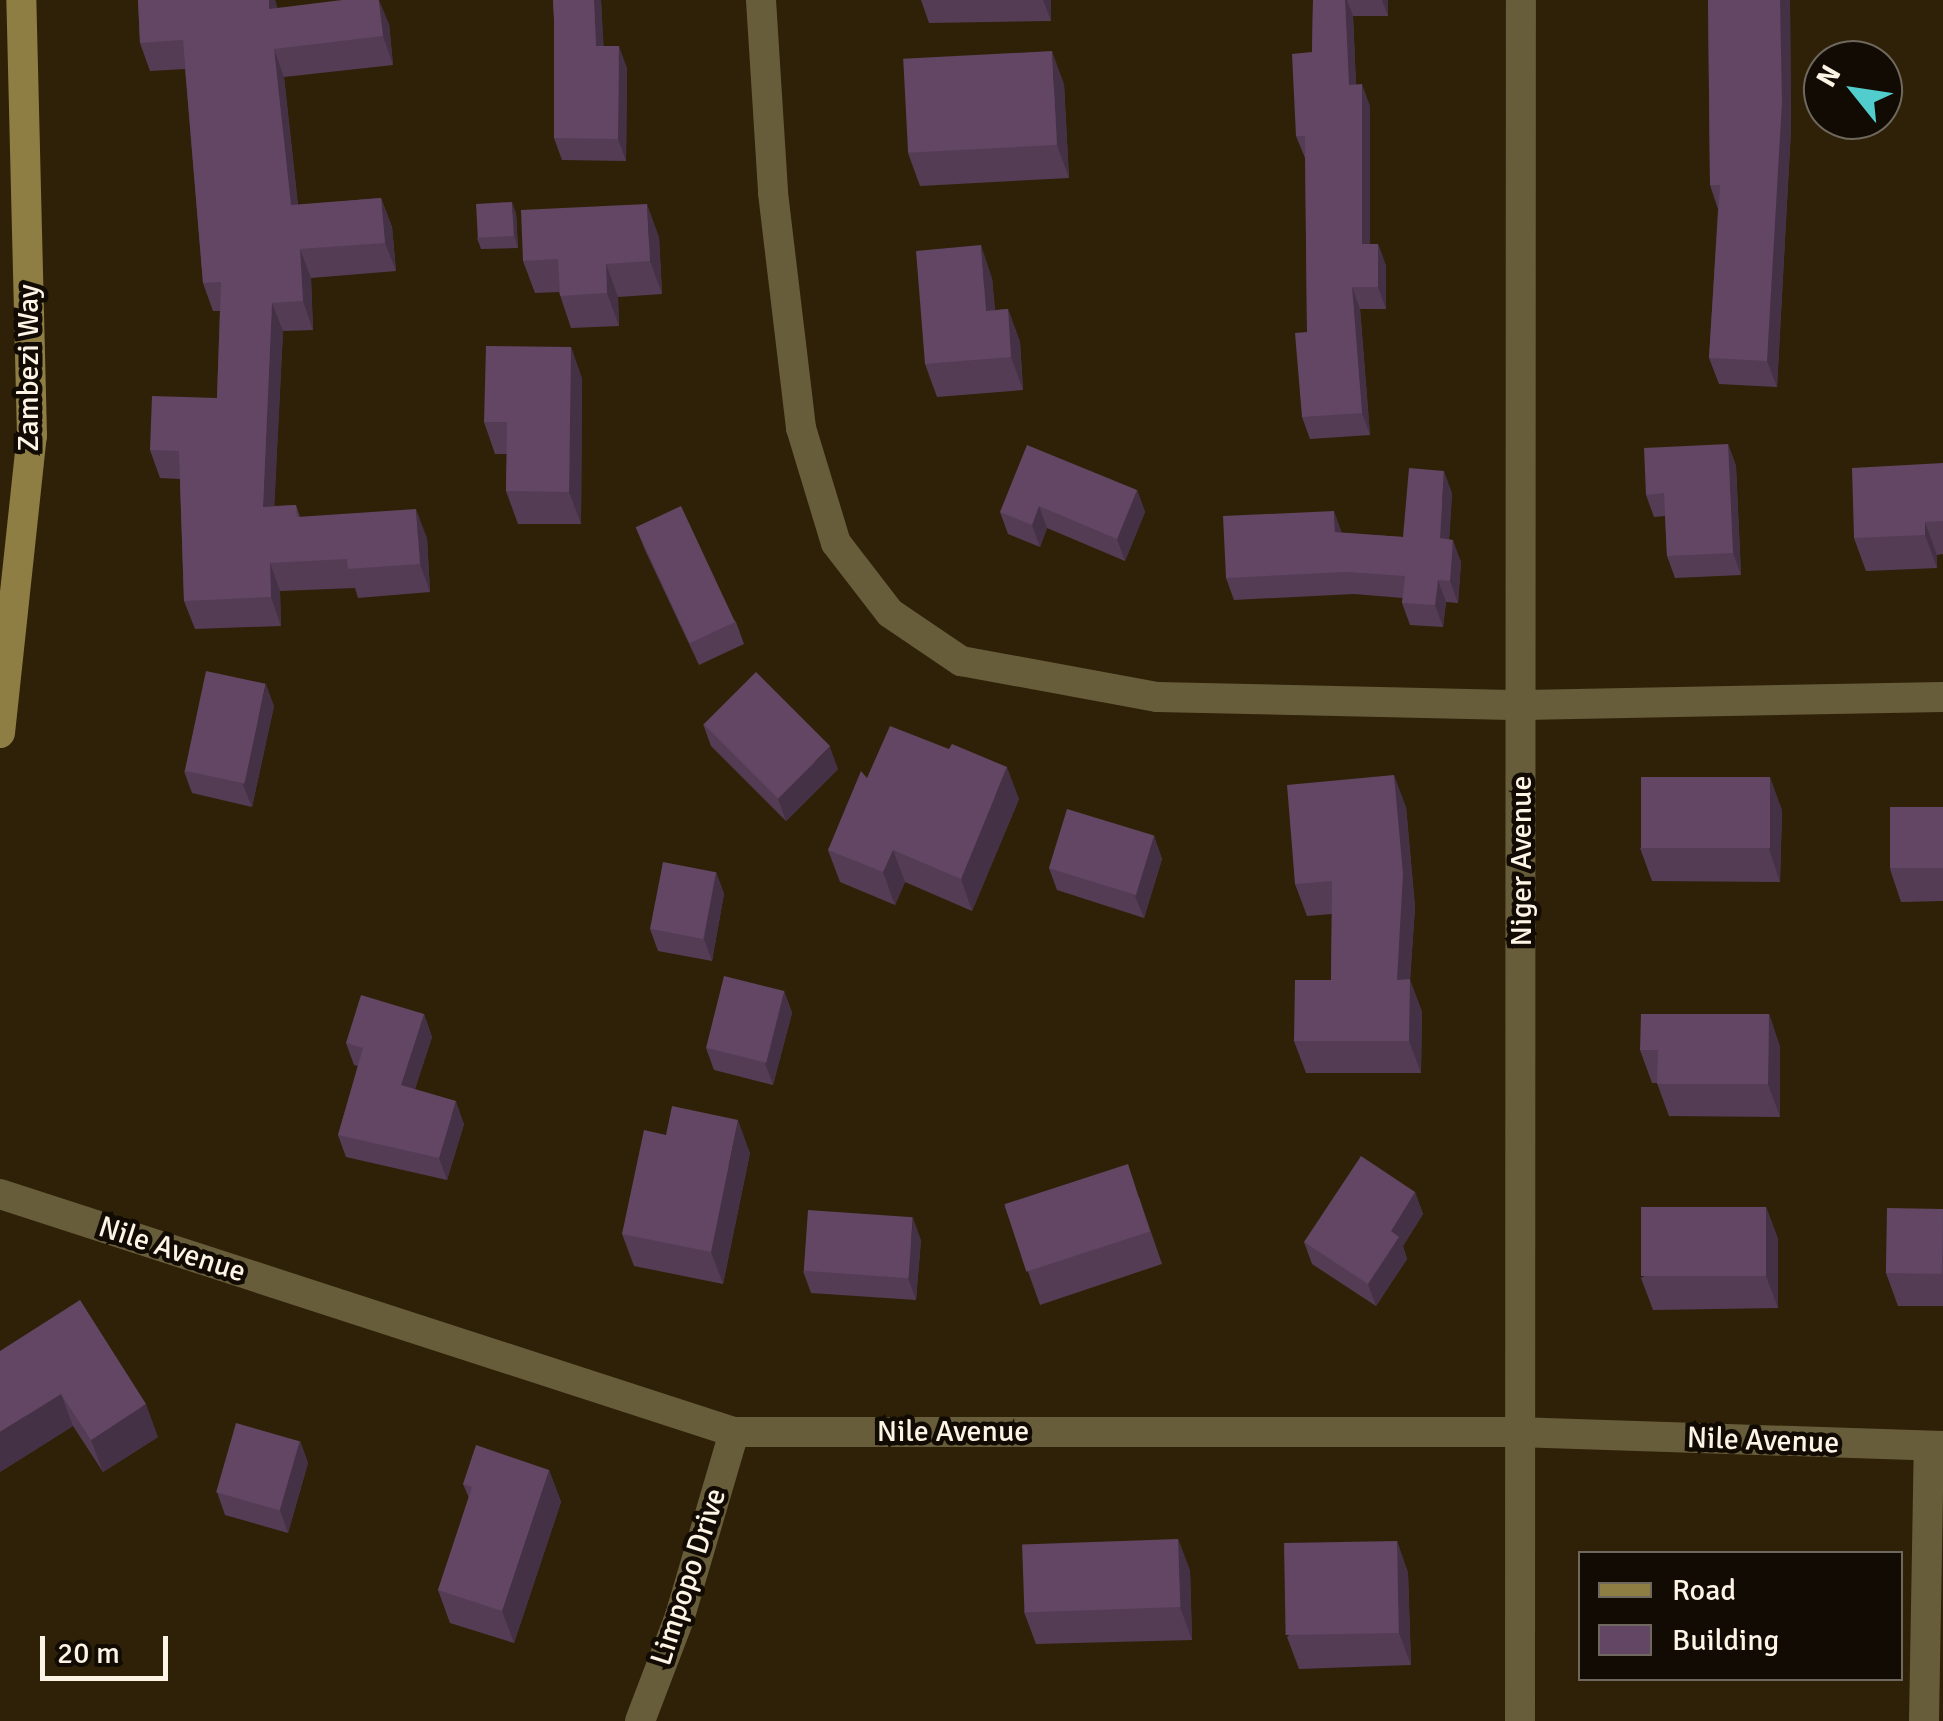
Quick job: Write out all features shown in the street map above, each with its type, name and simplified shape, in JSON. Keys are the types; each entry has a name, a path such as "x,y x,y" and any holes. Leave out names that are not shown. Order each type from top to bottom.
{"main road":[{"name":"Zambezi Way","path":"0,733 13,660 32,436 22,0"}],"street":[{"path":"761,0 774,193 802,428 836,543 890,613 960,662 1157,697 1523,705 1943,697"},
{"name":"Niger Avenue","path":"1520,1721 1521,0"},
{"name":"Nile Avenue","path":"0,1194 734,1432 1519,1432 1936,1446"},
{"name":"Limpopo Drive","path":"640,1721 680,1616 734,1432"},
{"path":"1924,1721 1936,1446"}],"building":[{"path":"138,0 269,0 269,9 342,0 379,0 383,36 274,49 291,205 381,198 385,243 300,249 303,301 272,303 263,507 296,505 297,517 416,509 420,564 348,569 347,559 270,563 271,597 184,601 179,451 150,450 152,396 217,398 221,282 203,283 183,40 140,43"},
{"path":"553,0 594,0 596,46 619,46 618,139 554,138"},
{"path":"1313,0 1345,0 1349,85 1362,84 1362,244 1378,244 1378,287 1352,287 1362,413 1302,417 1295,333 1307,332 1305,136 1296,136 1292,54 1312,52"},
{"path":"1708,0 1780,0 1782,102 1767,361 1709,358 1720,185 1710,185"},
{"path":"1052,51 1057,145 908,153 903,59"},
{"path":"512,202 514,236 478,238 476,204"},
{"path":"647,204 650,261 606,264 607,293 560,296 558,259 523,261 521,210"},
{"path":"981,245 986,311 1008,309 1011,357 925,364 916,251"},
{"path":"486,346 571,347 569,492 506,491 507,422 484,422"},
{"path":"1728,444 1733,553 1667,556 1664,493 1646,495 1644,448"},
{"path":"1027,445 1137,490 1117,539 1039,506 1032,525 1000,512"},
{"path":"1943,463 1943,521 1925,522 1925,535 1854,538 1852,468"},
{"path":"1409,468 1444,471 1440,538 1453,540 1450,581 1438,580 1435,605 1402,603 1405,576 1346,572 1226,578 1223,516 1334,511 1335,532 1403,537"},
{"path":"681,506 735,622 690,643 636,527"},
{"path":"206,671 266,684 244,783 185,771"},
{"path":"756,672 830,746 778,799 704,724"},
{"path":"890,726 949,749 952,744 1007,767 961,879 893,850 883,872 828,850 861,771 867,778"},
{"path":"1394,775 1403,874 1397,980 1410,979 1409,1041 1294,1041 1295,980 1331,980 1332,881 1295,884 1287,785"},
{"path":"1641,777 1770,777 1770,848 1641,848"},
{"path":"1890,807 1943,807 1943,868 1890,868"},
{"path":"1067,809 1154,836 1136,895 1049,868"},
{"path":"663,862 716,872 703,939 650,929"},
{"path":"724,976 784,991 766,1063 706,1048"},
{"path":"361,995 424,1014 401,1085 456,1101 439,1158 338,1135 363,1048 346,1043"},
{"path":"1641,1014 1769,1014 1768,1084 1657,1084 1658,1050 1640,1050"},
{"path":"672,1106 738,1120 711,1252 622,1234 644,1130 666,1135"},
{"path":"1361,1156 1415,1192 1391,1231 1399,1237 1368,1284 1304,1242"},
{"path":"1128,1164 1150,1232 1026,1272 1004,1204"},
{"path":"1641,1207 1766,1207 1766,1276 1641,1276"},
{"path":"1887,1208 1943,1209 1942,1274 1886,1273"},
{"path":"808,1210 913,1217 908,1278 804,1271"},
{"path":"80,1300 146,1404 91,1440 61,1394 0,1432 0,1351"},
{"path":"236,1423 299,1441 280,1510 216,1492"},
{"path":"476,1445 549,1470 502,1611 438,1590 472,1487 463,1484"},
{"path":"1178,1539 1180,1607 1024,1612 1022,1544"},
{"path":"1397,1541 1399,1633 1286,1635 1284,1543"}]}
